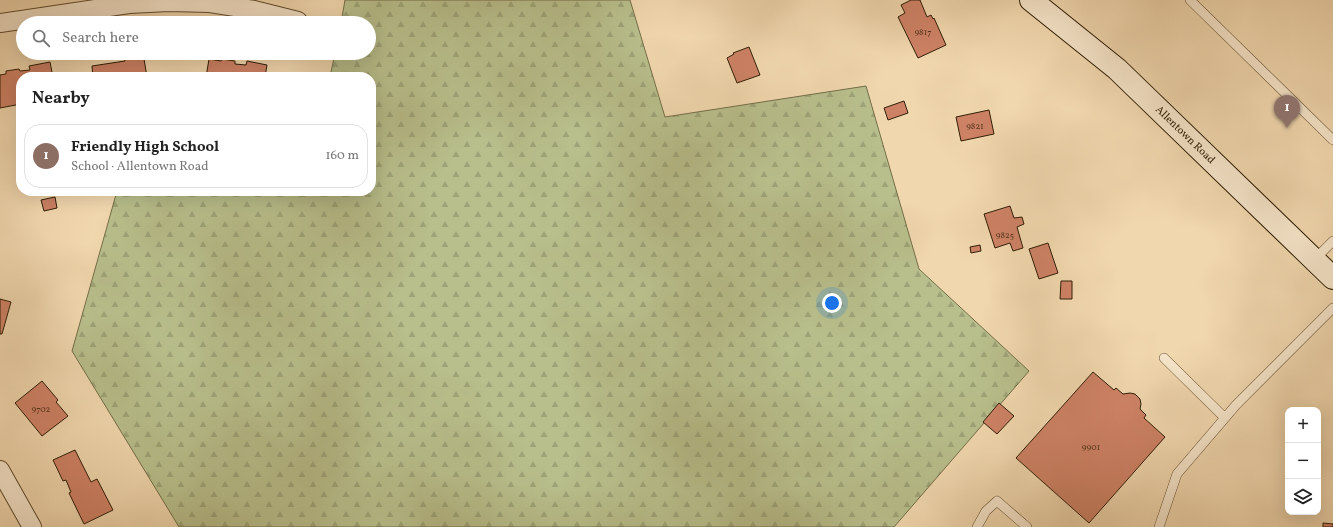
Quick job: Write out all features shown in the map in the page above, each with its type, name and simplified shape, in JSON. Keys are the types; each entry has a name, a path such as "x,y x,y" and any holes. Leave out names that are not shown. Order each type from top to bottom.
{"main road":[{"name":"Allentown Road","path":"1031,0 1117,69 1333,278"}],"street":[{"path":"47,16 128,4 169,2 210,4 254,10 278,16"},
{"path":"0,23 16,21"},
{"path":"0,470 32,527"}],"lane":[{"path":"1190,0 1333,140"},
{"path":"1314,260 1333,241"},
{"path":"1159,527 1177,474 1236,405 1333,308"},
{"path":"1164,358 1224,418"},
{"path":"977,527 986,511 997,501 1027,527"}],"green space":[{"path":"345,0 630,0 665,117 866,86 919,269 1029,371 894,527 179,527 72,351 116,196 376,196 376,72 331,72 334,60 376,60 376,16 342,16"}],"building":[{"path":"911,0 920,0 927,17 931,15 933,19 934,18 946,45 918,58 898,17 905,13 901,5"},
{"path":"749,47 760,75 737,83 727,58 734,54 733,53"},
{"path":"144,60 146,72 93,72 92,66"},
{"path":"209,60 228,60 235,61 235,64 246,65 247,61 267,65 266,72 207,72"},
{"path":"50,62 52,72 16,72 16,105 0,108 0,75 6,74 6,71 19,69 20,71 30,70 29,66"},
{"path":"904,101 908,113 888,120 884,108"},
{"path":"989,110 994,134 961,141 956,117"},
{"path":"55,197 57,208 44,211 41,200"},
{"path":"1010,206 1014,218 1022,217 1024,224 1017,227 1023,248 1013,251 1010,243 995,248 984,214"},
{"path":"1048,243 1058,273 1039,279 1029,249"},
{"path":"980,245 981,251 971,253 970,247"},
{"path":"1061,281 1072,281 1072,299 1060,299"},
{"path":"0,299 11,302 2,334 0,334"},
{"path":"1093,372 1114,390 1116,388 1123,394 1135,394 1140,399 1140,409 1146,415 1144,418 1165,437 1089,523 1016,458"},
{"path":"42,381 58,400 56,402 68,416 42,436 15,403"},
{"path":"999,403 1014,416 997,434 983,422"},
{"path":"75,450 91,482 97,479 113,510 84,524 69,493 71,492 66,480 63,481 53,460"},
{"path":"1323,523 1333,524 1333,527 1323,527"}],"place":[{"name":"Friendly High School","path":"1287,128"}]}
